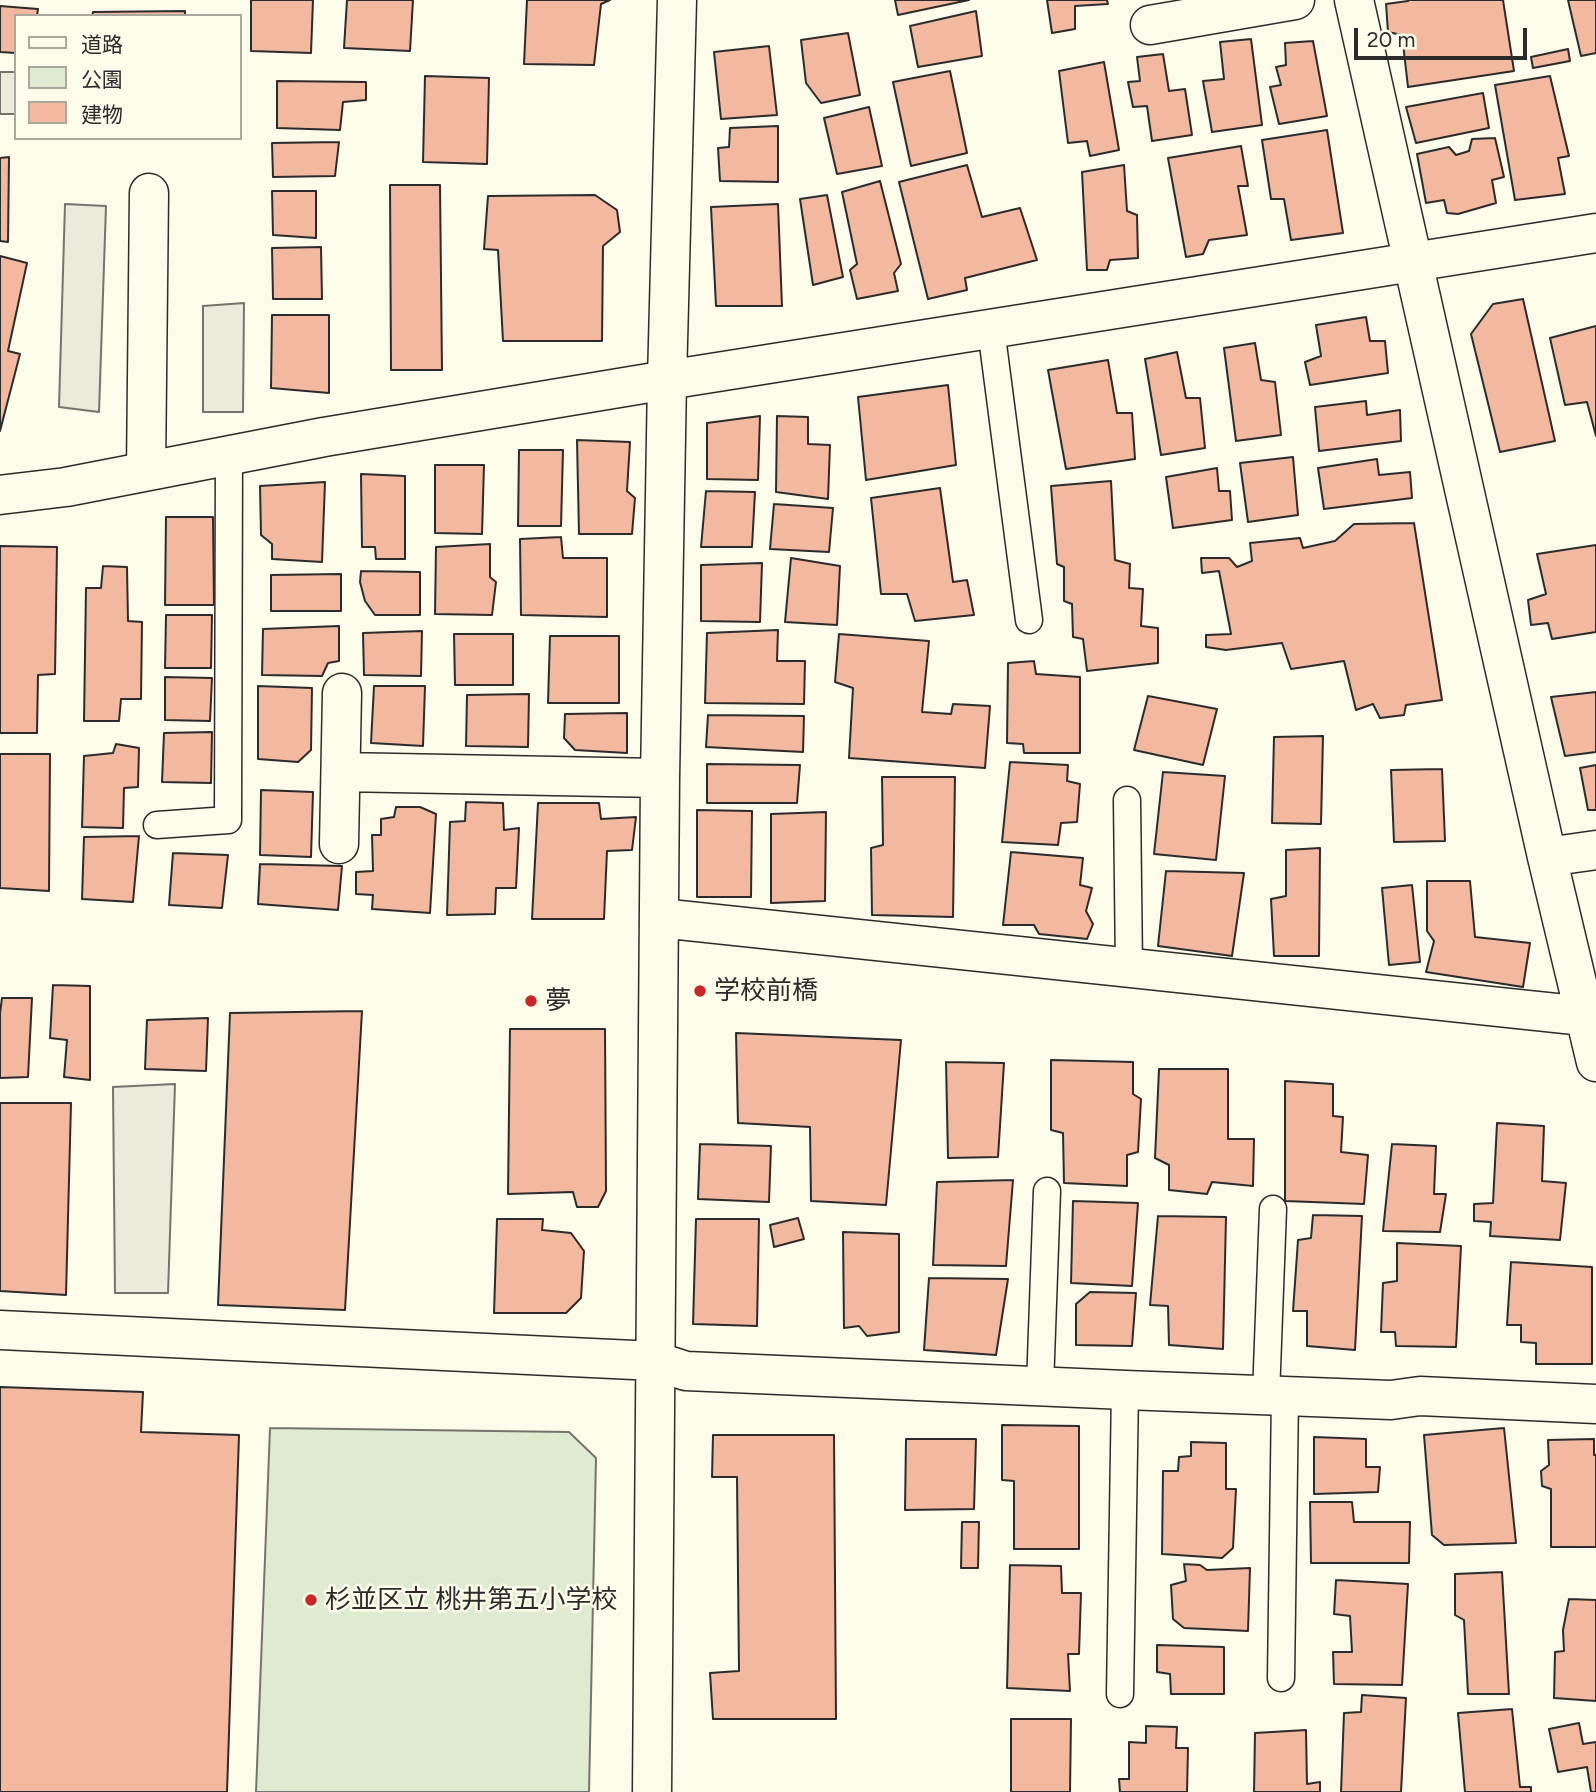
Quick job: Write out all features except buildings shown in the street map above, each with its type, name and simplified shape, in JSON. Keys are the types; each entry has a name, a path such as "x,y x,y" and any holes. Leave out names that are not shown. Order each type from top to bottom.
{"street":[{"path":"652,1792 660,778 677,0"},
{"path":"1150,25 1295,0"},
{"path":"1354,0 1547,857 1596,1062"},
{"path":"146,471 149,193"},
{"path":"0,495 66,487 324,438 667,380 1596,233"},
{"path":"340,844 342,693"},
{"path":"341,772 660,778"},
{"path":"1547,857 1596,850"},
{"path":"660,918 1584,1016"},
{"path":"0,1331 655,1361 686,1371 1125,1390 1391,1399 1420,1396 1596,1404"}],"lane":[{"path":"991,329 1029,620"},
{"path":"157,825 229,820 229,455"},
{"path":"1127,800 1129,968"},
{"path":"1040,1386 1046,1191"},
{"path":"1273,1209 1281,1678"},
{"path":"1120,1695 1125,1390"}],"green space":[{"path":"270,1428 569,1432 596,1458 589,1792 256,1792"}],"shaded area":[{"path":"0,72 14,72 14,114 0,114"},
{"path":"65,204 106,206 99,412 59,407"},
{"path":"244,303 243,412 203,412 203,306"},
{"path":"175,1084 168,1293 115,1293 113,1087"}],"place":[{"name":"学校前橋","path":"700,991"},
{"name":"夢","path":"531,1001"},
{"name":"杉並区立 桃井第五小学校","path":"311,1600"}]}
